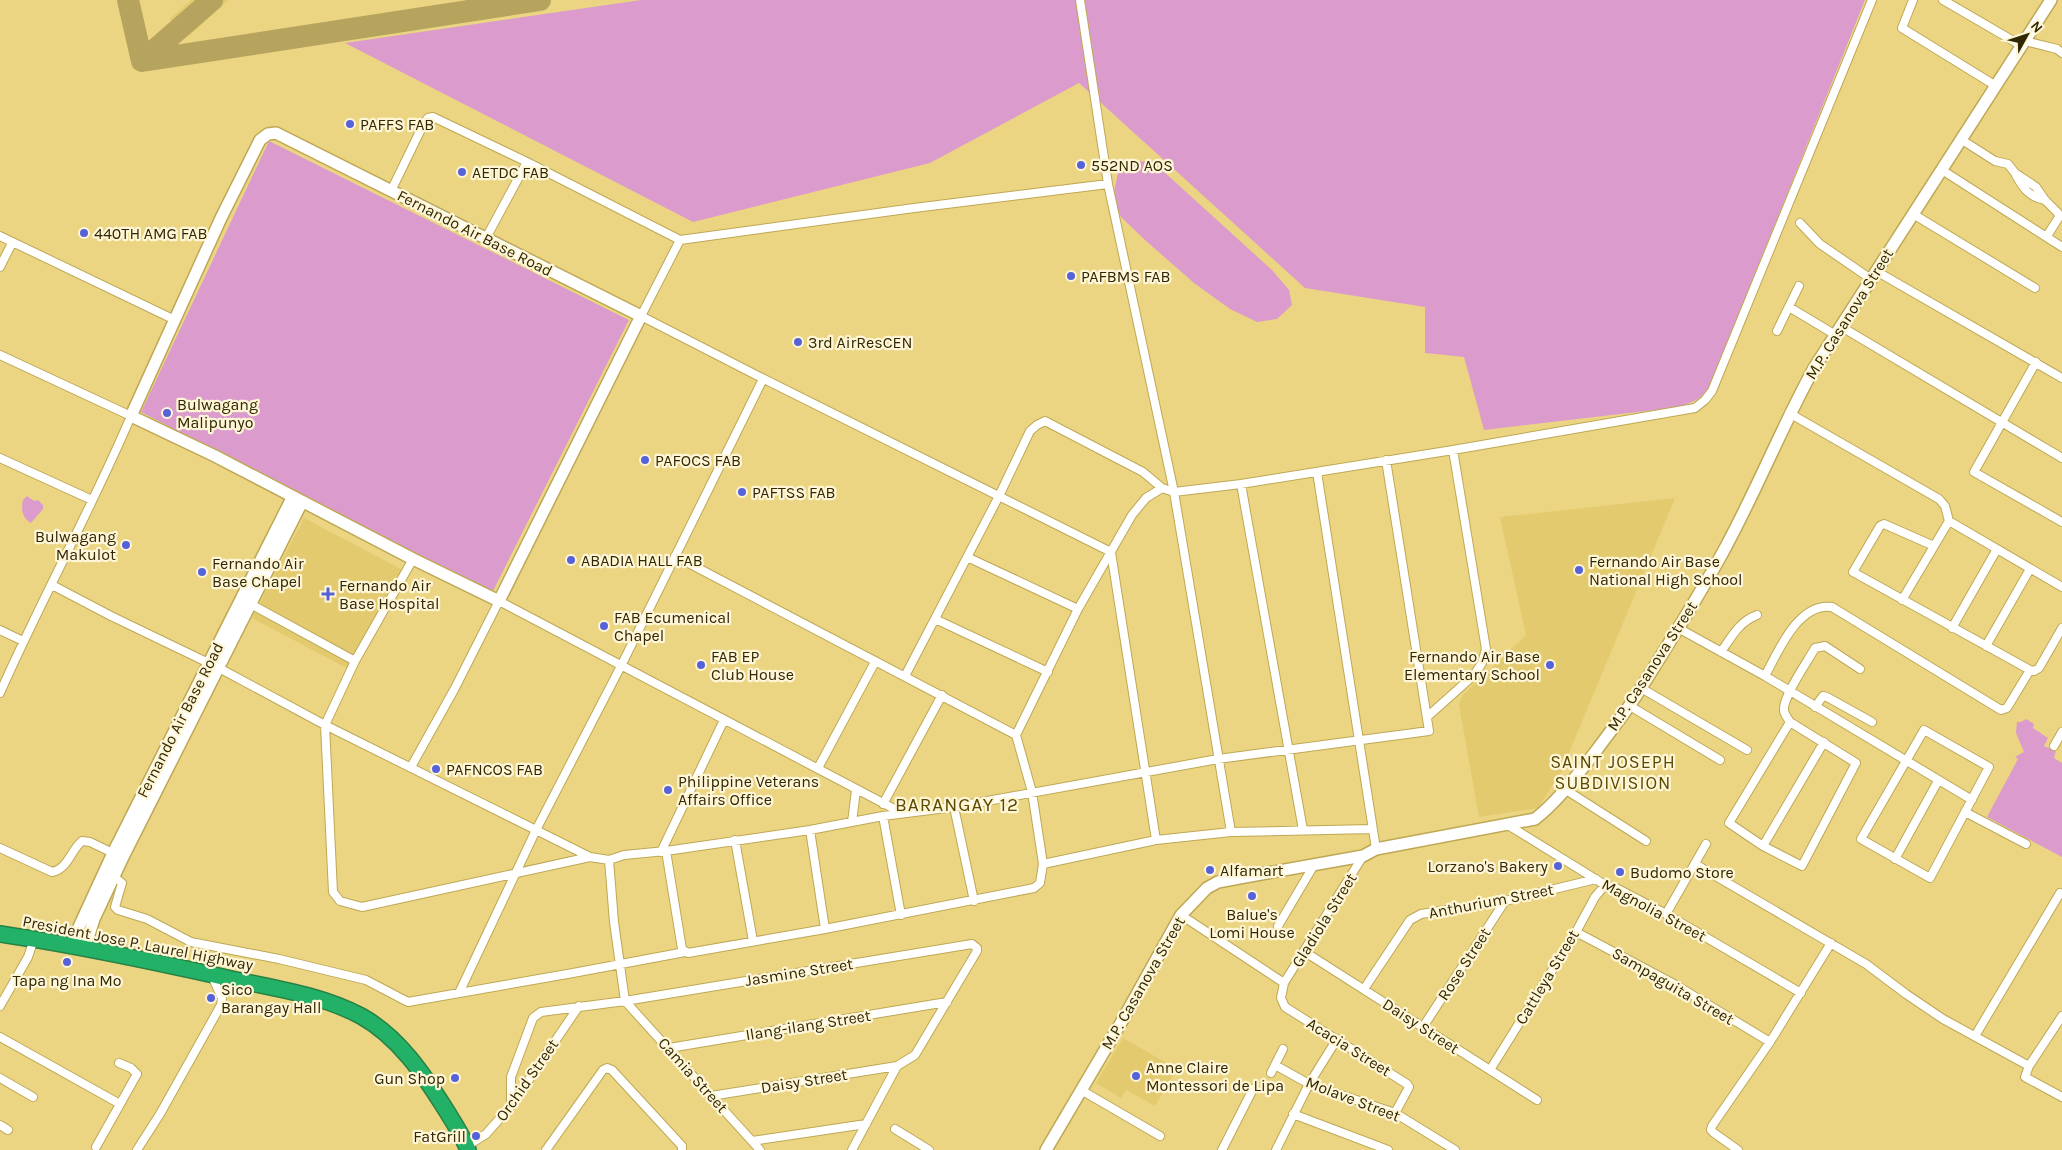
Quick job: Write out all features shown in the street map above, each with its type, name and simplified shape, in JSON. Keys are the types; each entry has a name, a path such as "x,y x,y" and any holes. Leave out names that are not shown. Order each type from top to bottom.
{"highway":[{"name":"President Jose P. Laurel Highway","path":"0,934 79,946 288,991 330,1003 361,1016 394,1040 415,1065 468,1148"}],"street":[{"path":"1080,0 1108,184 1174,492 1218,759 1232,832"},
{"path":"905,676 999,496 1030,431 1037,424 1045,421 1143,472 1162,488 1174,492 1317,472 1695,408 1706,400 1712,390 1872,0"},
{"path":"1913,0 1902,28 1996,86"},
{"path":"1944,0 2023,43 2057,49 2062,53"},
{"name":"M.P. Casanova Street","path":"1046,1150 1122,1021 1181,915 1207,888 1218,882 1363,856 1376,849 1534,819 1566,790 1630,706 1678,628 1724,551 1789,413 1837,330 1962,140 2047,1"},
{"path":"391,190 424,123 428,118 433,117 527,162 680,240 904,209 1108,184"},
{"name":"Fernando Air Base Road","path":"131,416 234,192 260,140 268,134 276,133 642,316"},
{"path":"1962,140 1995,161 2008,164 2027,193 2035,198 2045,200 2058,213 2059,217 2046,236"},
{"path":"486,238 527,162"},
{"path":"1942,170 2062,247"},
{"path":"1914,214 2035,288"},
{"path":"1800,223 1820,244 2062,378"},
{"path":"0,236 175,320"},
{"path":"411,767 455,688 680,240"},
{"path":"0,267 12,242"},
{"path":"1777,331 1799,286"},
{"path":"1789,307 1837,330 2002,422 2062,458"},
{"path":"642,316 763,379 1111,552"},
{"path":"0,355 215,456 297,500 499,601 902,813"},
{"path":"2036,362 1974,472 2062,522"},
{"path":"459,993 536,830 621,666 763,379"},
{"path":"1789,413 1939,499 1945,506 1949,521 2062,587"},
{"path":"0,693 131,416"},
{"path":"1427,717 1474,675 1482,663 1486,649 1453,450"},
{"path":"0,458 92,500"},
{"path":"52,585 111,616 214,665 325,725 590,857 609,860 624,855 810,830 883,816 954,807 1218,759 1429,731 1386,460"},
{"path":"1317,472 1376,849"},
{"path":"1241,484 1303,830"},
{"path":"110,874 122,883 115,907 118,910 147,919 191,942 278,959 366,980 408,1002 685,952 825,930 1034,888 1040,883 1043,864 1032,792 1016,735 1078,609 1132,515 1146,498 1162,488"},
{"name":"Fernando Air Base Road","path":"79,946 89,932 99,897 118,855 297,500"},
{"path":"1902,600 1949,521"},
{"path":"1934,546 1884,524 1874,534 1853,572 2030,670 2034,671 2039,668 2062,628"},
{"path":"1952,628 1997,549"},
{"path":"1111,552 1156,840"},
{"path":"675,556 1016,735"},
{"path":"967,557 1078,609"},
{"path":"413,559 355,661 325,725 333,892 340,901 362,907 590,857"},
{"path":"1986,646 2030,568"},
{"path":"245,602 355,661"},
{"path":"1765,676 1795,622 1824,606 1832,607 2001,710 2008,708 2030,670"},
{"path":"1721,652 1736,629 1747,619 1757,615"},
{"path":"935,619 1048,672"},
{"path":"1678,628 1765,676 1972,800"},
{"path":"0,630 23,641"},
{"path":"1790,722 1729,823 1763,846 1800,866 1803,865 1856,764 1790,722 1784,711 1790,691 1815,648 1821,646 1825,646 1860,669"},
{"path":"818,768 875,662"},
{"path":"1641,688 1747,750"},
{"path":"883,804 942,695"},
{"path":"1815,707 1823,696 1827,697 1872,722"},
{"path":"1630,706 1720,760"},
{"path":"685,952 682,949 663,851 724,720"},
{"path":"1924,730 1989,767 1972,800 1930,878 1861,839 1924,730"},
{"path":"2054,746 2062,732"},
{"path":"1763,846 1824,742"},
{"path":"1895,858 1938,781"},
{"path":"852,822 856,790"},
{"path":"1566,790 1646,841"},
{"path":"954,807 974,901"},
{"path":"1965,812 2026,844"},
{"path":"883,816 900,915"},
{"name":"Magnolia Street","path":"1508,825 1606,885 1616,888 1666,914 1801,993"},
{"path":"1043,864 1156,840 1232,832 1372,829"},
{"path":"810,830 825,930"},
{"path":"735,840 752,941"},
{"path":"0,848 52,872 59,871 64,867 76,846 82,841 99,845 118,855"},
{"path":"1666,914 1706,844"},
{"name":"Gladiola Street","path":"1284,983 1363,856"},
{"path":"609,860 625,1001"},
{"path":"1695,864 1866,964 1921,1004 2029,1066"},
{"path":"1278,926 1314,865"},
{"name":"Anthurium Street","path":"1364,989 1410,920 1420,914 1505,901 1596,879"},
{"name":"Cattleya Street","path":"1490,1070 1576,932 1595,897 1606,885"},
{"path":"1975,1036 2037,930 2060,893 2062,894"},
{"name":"Rose Street","path":"1423,1027 1505,901"},
{"path":"1181,915 1284,983"},
{"name":"Sampaguita Street","path":"1576,932 1674,984 1770,1042"},
{"path":"0,1006 28,957 34,939"},
{"path":"1738,1150 1728,1147 1711,1130 1712,1126 1770,1042 1831,943"},
{"name":"Jasmine Street","path":"511,1106 511,1077 533,1018 541,1012 625,1001 972,944 977,948 977,951 947,1002"},
{"name":"Daisy Street","path":"1305,952 1537,1100"},
{"path":"137,1150 160,1114 221,1005 222,998 211,974"},
{"name":"Acacia Street","path":"1284,983 1281,998 1285,1006 1407,1084 1409,1087 1395,1113"},
{"name":"Camia Street","path":"625,1001 760,1150"},
{"path":"852,1150 897,1066 915,1055 947,1002"},
{"name":"Ilang-ilang Street","path":"669,1048 947,1002"},
{"name":"Orchid Street","path":"468,1148 486,1134 511,1106 578,1006"},
{"path":"2062,1016 2059,1026 2029,1066 2025,1077 2062,1097"},
{"path":"0,1037 120,1104"},
{"path":"1279,1149 1293,1114 1309,1084 1338,1039"},
{"path":"1271,1073 1283,1049"},
{"path":"96,1146 136,1074 131,1068 119,1063"},
{"name":"Molave Street","path":"1275,1065 1309,1084 1395,1113 1455,1150"},
{"name":"Daisy Street","path":"712,1096 897,1066"},
{"path":"546,1150 603,1070 607,1068 612,1070 682,1146 682,1150"},
{"path":"0,1078 33,1097"},
{"path":"1222,1150 1253,1089"},
{"path":"1081,1090 1160,1136"},
{"path":"1293,1114 1388,1150"},
{"path":"752,1140 866,1124"},
{"path":"0,1125 8,1130"},
{"path":"895,1130 929,1150"}],"shaded area":[{"path":"191,0 229,0 189,36 170,19"},
{"path":"641,0 1865,0 1710,386 1700,398 1681,407 1484,430 1464,357 1425,353 1425,307 1305,288 1079,83 930,163 693,222 345,43"},
{"path":"269,141 629,320 492,593 141,412"},
{"path":"1152,161 1272,270 1289,290 1292,305 1277,319 1257,322 1230,309 1194,283 1121,217 1113,197 1118,173 1130,162"},
{"path":"27,496 34,501 38,500 43,505 43,509 31,523 26,519 22,510 23,500"},
{"path":"1675,498 1561,772 1538,808 1479,817 1459,705 1463,695 1526,635 1500,517"},
{"name":"Fernando Air Base Hospital","path":"304,518 403,570 350,670 252,618"},
{"path":"2026,719 2034,724 2033,728 2048,738 2044,746 2056,751 2054,758 2062,763 2062,857 1987,817 2018,759 2015,757 2024,752 2016,733 2017,722"},
{"name":"Anne Claire Montessori de Lipa","path":"1123,1038 1177,1069 1155,1106 1126,1090 1121,1098 1096,1083"}],"taxiway":[{"path":"128,0 142,61 212,0"},
{"path":"142,61 540,0"}],"place":[{"name":"PAFFS FAB","path":"350,124"},
{"name":"552ND AOS","path":"1081,165"},
{"name":"AETDC FAB","path":"462,172"},
{"name":"440TH AMG FAB","path":"84,233"},
{"name":"PAFBMS FAB","path":"1071,276"},
{"name":"3rd AirResCEN","path":"798,342"},
{"name":"Bulwagang Malipunyo","path":"167,413"},
{"name":"PAFOCS FAB","path":"645,460"},
{"name":"PAFTSS FAB","path":"742,492"},
{"name":"Bulwagang Makulot","path":"126,545"},
{"name":"ABADIA HALL FAB","path":"571,560"},
{"name":"Fernando Air Base National High School","path":"1579,570"},
{"name":"Fernando Air Base Chapel","path":"202,572"},
{"name":"Fernando Air Base Hospital","path":"328,594"},
{"name":"FAB Ecumenical Chapel","path":"604,626"},
{"name":"FAB EP Club House","path":"701,665"},
{"name":"Fernando Air Base Elementary School","path":"1550,665"},
{"name":"PAFNCOS FAB","path":"436,769"},
{"name":"Philippine Veterans Affairs Office","path":"668,790"},
{"name":"Lorzano's Bakery","path":"1558,866"},
{"name":"Alfamart","path":"1210,870"},
{"name":"Budomo Store","path":"1620,872"},
{"name":"Balue's Lomi House","path":"1252,896"},
{"name":"Tapa ng Ina Mo","path":"67,962"},
{"name":"Sico Barangay Hall","path":"211,998"},
{"name":"Anne Claire Montessori de Lipa","path":"1136,1076"},
{"name":"Gun Shop","path":"455,1078"},
{"name":"FatGrill","path":"476,1136"}],"district":[{"name":"SAINT JOSEPH SUBDIVISION","path":"1613,772"},
{"name":"BARANGAY 12","path":"957,805"}]}
